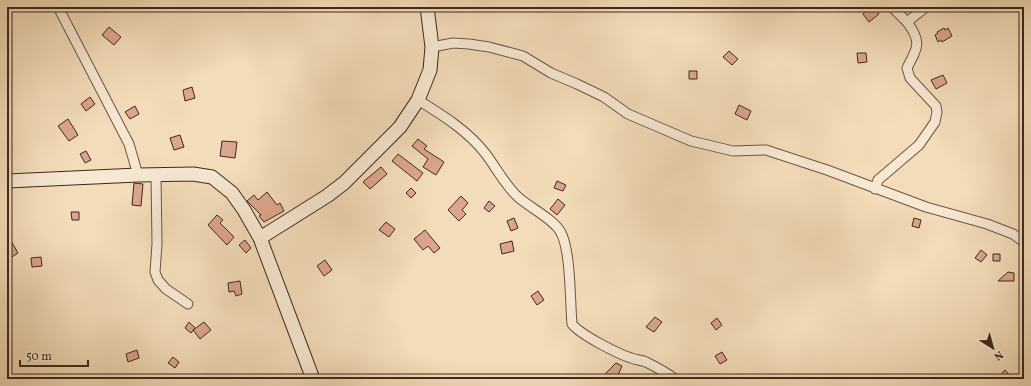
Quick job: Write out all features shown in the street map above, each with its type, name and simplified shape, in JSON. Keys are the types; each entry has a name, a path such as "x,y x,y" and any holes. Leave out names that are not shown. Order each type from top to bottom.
{"street":[{"path":"58,7 129,144 138,175"},
{"path":"260,238 327,196 344,183 400,127 418,100 430,70 432,47 427,7"},
{"path":"875,189 878,180 883,174 920,145 935,122 938,112 936,106 910,78 907,68 918,44 915,34 907,22 892,7"},
{"path":"907,22 926,7"},
{"path":"432,47 453,43 469,44 489,47 522,56 551,73 604,98 628,114 691,141 733,151 766,150 827,170 926,207 987,224 1013,234 1024,242"},
{"path":"418,100 470,136 486,154 501,178 517,196 552,222 560,230 566,243 572,324 576,329 590,338 630,358 644,361 664,371 675,379"},
{"path":"156,174 157,244 155,272 158,280 166,289 188,304"},
{"path":"7,181 156,174 193,174 212,177 232,193 244,210 260,238 314,379"}],"building":[{"path":"870,7 873,7 879,14 869,22 863,14"},
{"path":"109,27 121,37 114,45 102,35"},
{"path":"944,28 945,30 948,28 952,36 942,42 941,40 938,42 935,35"},
{"path":"729,51 738,59 732,65 723,57"},
{"path":"857,53 866,53 867,62 858,63"},
{"path":"689,71 697,71 697,79 689,79"},
{"path":"943,75 947,83 936,89 931,80"},
{"path":"192,87 195,98 185,101 183,90"},
{"path":"90,97 95,104 86,111 81,104"},
{"path":"739,105 751,111 747,120 735,114"},
{"path":"135,106 139,114 130,119 125,112"},
{"path":"68,119 78,135 69,141 58,126"},
{"path":"180,135 184,147 174,150 170,138"},
{"path":"418,139 427,146 424,149 444,162 436,175 423,167 428,159 412,146"},
{"path":"222,141 237,142 235,158 220,156"},
{"path":"86,151 91,160 85,163 80,154"},
{"path":"398,154 423,173 417,181 392,161"},
{"path":"381,167 387,174 370,189 363,182"},
{"path":"557,181 566,185 563,191 554,188"},
{"path":"134,183 143,184 141,206 132,205"},
{"path":"411,188 416,193 411,198 406,193"},
{"path":"267,192 277,205 280,203 284,211 264,222 259,216 261,215 247,201 254,195 258,200"},
{"path":"461,196 468,203 462,210 466,214 459,221 448,210"},
{"path":"558,199 565,205 557,215 550,209"},
{"path":"489,201 495,206 489,212 484,208"},
{"path":"71,212 79,212 79,220 72,220"},
{"path":"217,215 223,220 220,223 234,237 227,245 208,225"},
{"path":"514,218 518,228 511,231 507,221"},
{"path":"914,218 921,220 919,228 912,226"},
{"path":"386,222 395,229 389,237 379,230"},
{"path":"425,230 440,248 434,253 428,246 423,250 414,239"},
{"path":"7,234 18,253 7,260"},
{"path":"245,240 251,248 246,253 239,245"},
{"path":"512,241 514,251 502,254 500,244"},
{"path":"981,250 987,255 981,262 975,258"},
{"path":"993,254 1000,254 1000,261 993,261"},
{"path":"41,257 42,266 32,267 31,258"},
{"path":"325,260 332,270 324,276 317,266"},
{"path":"1008,272 1014,273 1014,281 998,281"},
{"path":"240,281 242,294 236,296 234,291 229,292 228,283"},
{"path":"538,291 544,300 537,305 531,296"},
{"path":"655,317 662,322 654,332 646,327"},
{"path":"717,318 722,325 716,330 711,323"},
{"path":"189,322 195,328 191,333 185,328"},
{"path":"204,322 211,330 200,339 193,330"},
{"path":"137,350 139,358 128,362 126,354"},
{"path":"722,352 727,360 720,364 715,356"},
{"path":"173,357 179,362 175,368 168,363"},
{"path":"616,363 622,366 619,373 613,379 610,379 605,374"},
{"path":"1005,370 1010,376 1007,379 996,379"}]}
